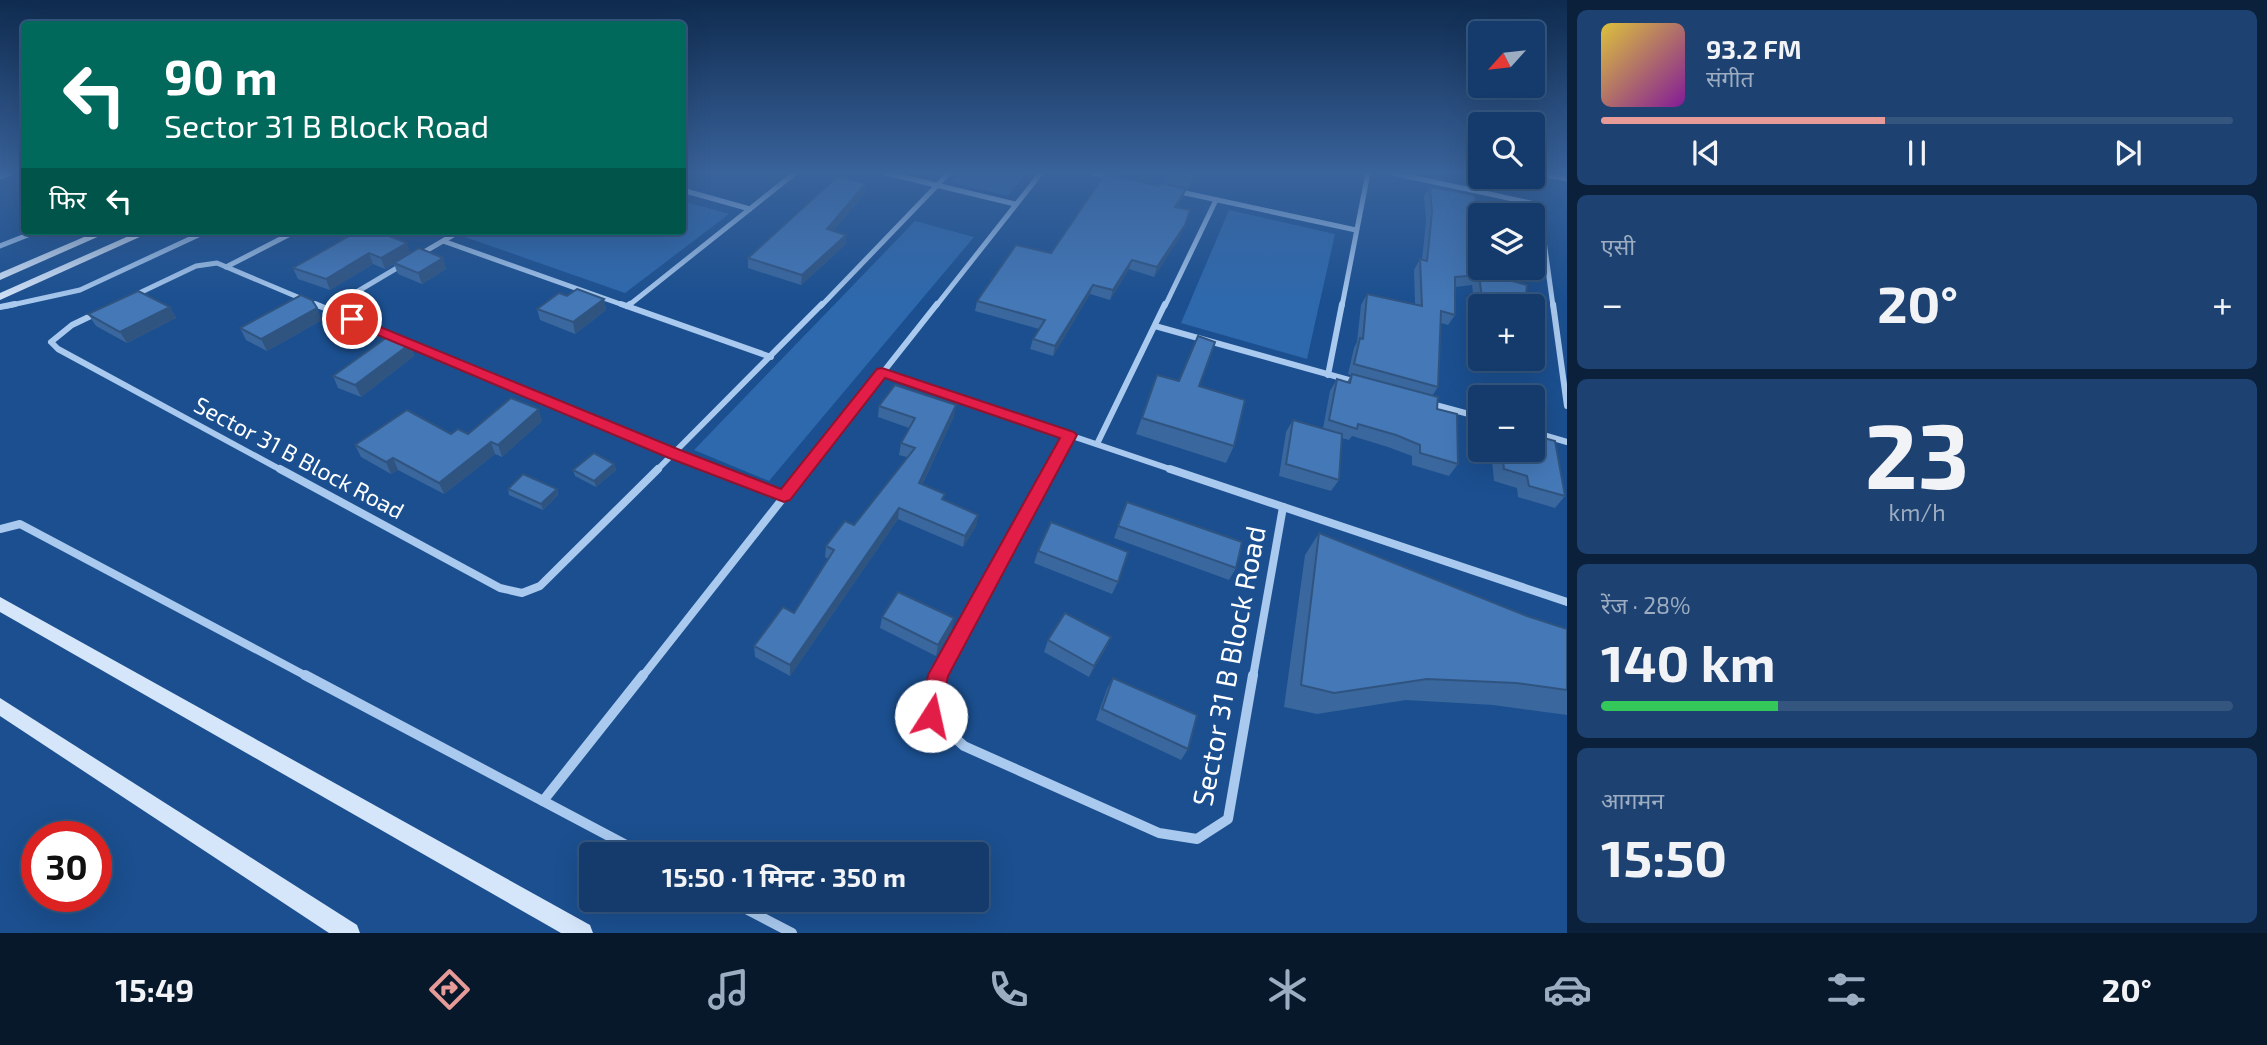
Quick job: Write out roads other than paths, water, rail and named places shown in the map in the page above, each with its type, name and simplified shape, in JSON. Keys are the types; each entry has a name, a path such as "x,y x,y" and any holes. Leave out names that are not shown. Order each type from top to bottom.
{"street":[{"path":"627,306 740,217"},
{"name":"Sector 31 B Block Road","path":"108,307 72,325 51,342 58,349 500,588 523,593 540,586 771,357 907,217"},
{"path":"543,801 1006,217"},
{"path":"1097,444 1208,217"},
{"path":"1293,217 1356,230"},
{"path":"1328,375 1359,217"},
{"path":"1541,217 1567,406"},
{"path":"0,246 28,235"},
{"path":"0,277 97,235"},
{"path":"0,297 140,235"},
{"path":"0,307 80,290 198,235"},
{"path":"226,267 288,235"},
{"path":"327,309 453,235"},
{"path":"443,241 771,357"},
{"path":"120,302 196,266 211,263 226,267 674,454 784,496"},
{"path":"1155,326 1366,385"},
{"name":"Sector 31 B Block Road","path":"882,372 1567,602"},
{"path":"1417,400 1468,414"},
{"name":"Sector 31 B Block Road","path":"1069,435 938,675 931,716 964,746 1159,833 1197,839 1228,819 1283,507"},
{"path":"1545,436 1567,442"},
{"path":"0,529 20,524 620,842"},
{"path":"0,604 582,933"},
{"path":"0,706 349,933"},
{"path":"752,912 793,933"}]}
